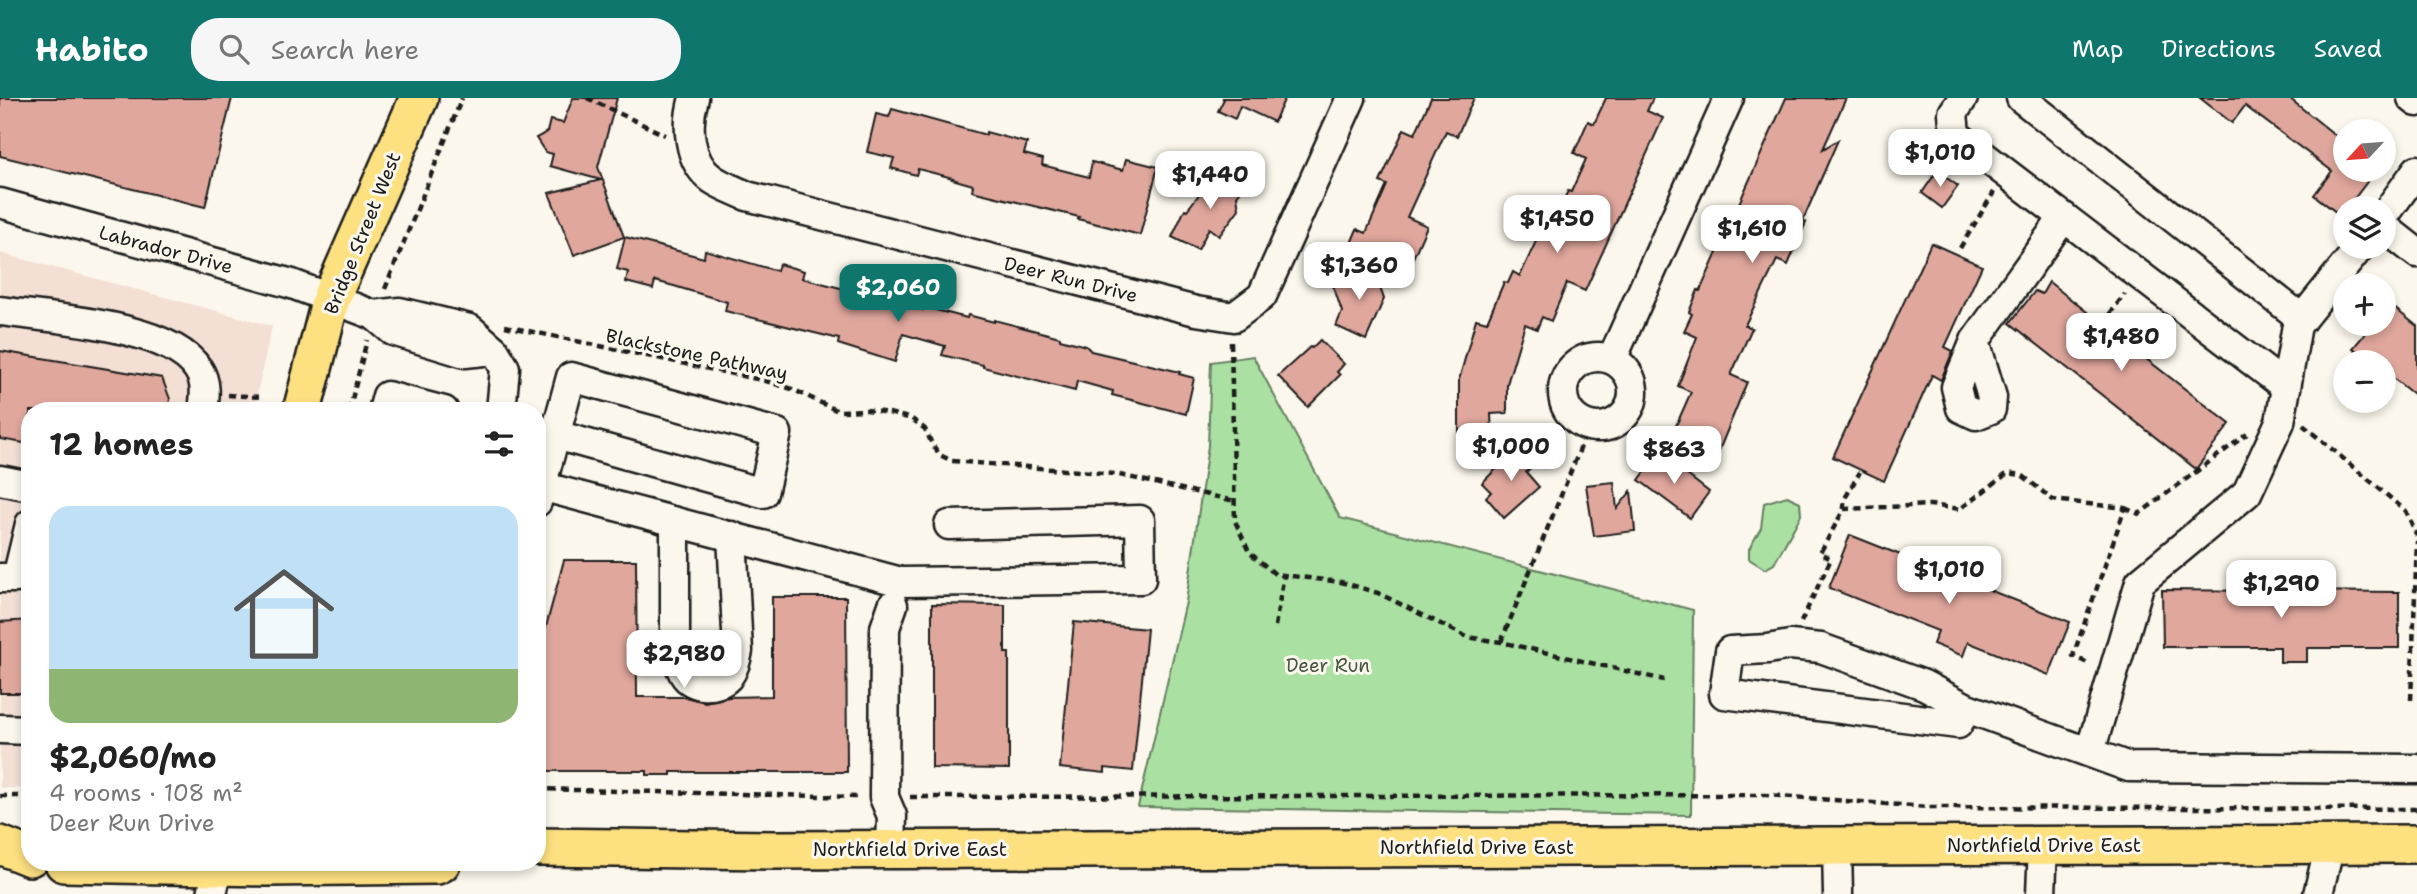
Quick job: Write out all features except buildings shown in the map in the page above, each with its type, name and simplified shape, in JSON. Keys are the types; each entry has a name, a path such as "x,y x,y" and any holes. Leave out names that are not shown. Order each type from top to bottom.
{"main road":[{"name":"Bridge Street West","path":"304,402 331,298 419,98"},
{"name":"Northfield Drive East","path":"546,846 893,815 1837,846 2417,844"},
{"path":"0,844 21,836"},
{"path":"0,844 21,853"},
{"path":"175,871 216,874 290,871"}],"street":[{"path":"691,149 690,110 694,98"},
{"path":"1234,317 1262,296 1351,98"},
{"path":"1612,359 1729,98"},
{"path":"1962,98 1953,113 1955,134 2140,275 2285,397"},
{"path":"2021,98 2302,319"},
{"path":"2412,98 2417,102"},
{"name":"Deer Run Drive","path":"691,149 710,178 747,196 1196,311 1234,317"},
{"path":"2396,199 2417,170"},
{"name":"Labrador Drive","path":"0,203 283,281 374,315"},
{"path":"1975,341 2064,218"},
{"path":"2396,236 2417,253"},
{"path":"2090,752 2140,582 2247,493 2280,422 2297,326 2350,259"},
{"path":"0,311 130,330 181,350 200,370 204,402"},
{"path":"374,315 400,312 497,337 505,368 502,402"},
{"path":"1600,356 1612,359 1628,372 1633,383 1630,407 1623,417 1613,424 1589,426 1569,413 1563,397 1563,384 1571,368 1581,360 1600,356"},
{"path":"546,466 571,377 777,433 762,492 555,435"},
{"path":"385,402 387,396 410,402"},
{"path":"0,480 21,484"},
{"path":"546,493 732,536 893,592"},
{"path":"893,815 885,628 893,592 901,582 1141,579 1140,520 949,525"},
{"path":"675,522 676,653 682,673 690,681 701,685 715,685 727,678 738,651 732,536"},
{"path":"0,578 17,578 21,561"},
{"path":"1967,708 1958,724 1724,694 1730,651 1790,645 1821,648 1924,685 1967,708 2129,767 2417,769"},
{"path":"0,729 21,730"},
{"path":"2318,894 2330,844"},
{"path":"2041,894 2043,845"},
{"path":"1837,846 1838,894"}],"path":[{"path":"351,402 374,315 462,98"},
{"path":"587,98 691,149"},
{"path":"1960,248 2006,173"},
{"path":"2102,324 2140,275"},
{"path":"1234,317 1231,343 1235,521 1249,552 1275,574 1340,582 1378,593 1467,638 1501,642 1664,680"},
{"name":"Blackstone Pathway","path":"497,337 766,381 792,389 838,411 867,410 912,419 925,429 940,455 951,461 1115,474 1235,501"},
{"path":"204,402 262,397"},
{"path":"1844,509 1930,505 1960,509 2008,473 2022,475 2053,500 2125,508 2139,514 2285,397 2406,510 2417,539 2411,700"},
{"path":"1501,642 1589,426"},
{"path":"1790,645 1831,559 1821,553 1844,509 1844,500 1860,472"},
{"path":"2113,675 2073,656 2125,508"},
{"path":"1275,626 1284,575"},
{"path":"546,790 893,815 1766,795 1927,807 2417,809"},
{"path":"0,796 21,796"}],"shaded area":[{"path":"0,253 272,326 255,402 21,402 21,788 0,788"}],"green space":[{"name":"Deer Run","path":"1253,356 1340,518 1693,610 1691,815 1138,807 1186,602 1208,446 1211,362"},
{"path":"1787,496 1800,502 1801,515 1774,564 1765,569 1749,559 1749,549 1761,528 1764,503"}]}
